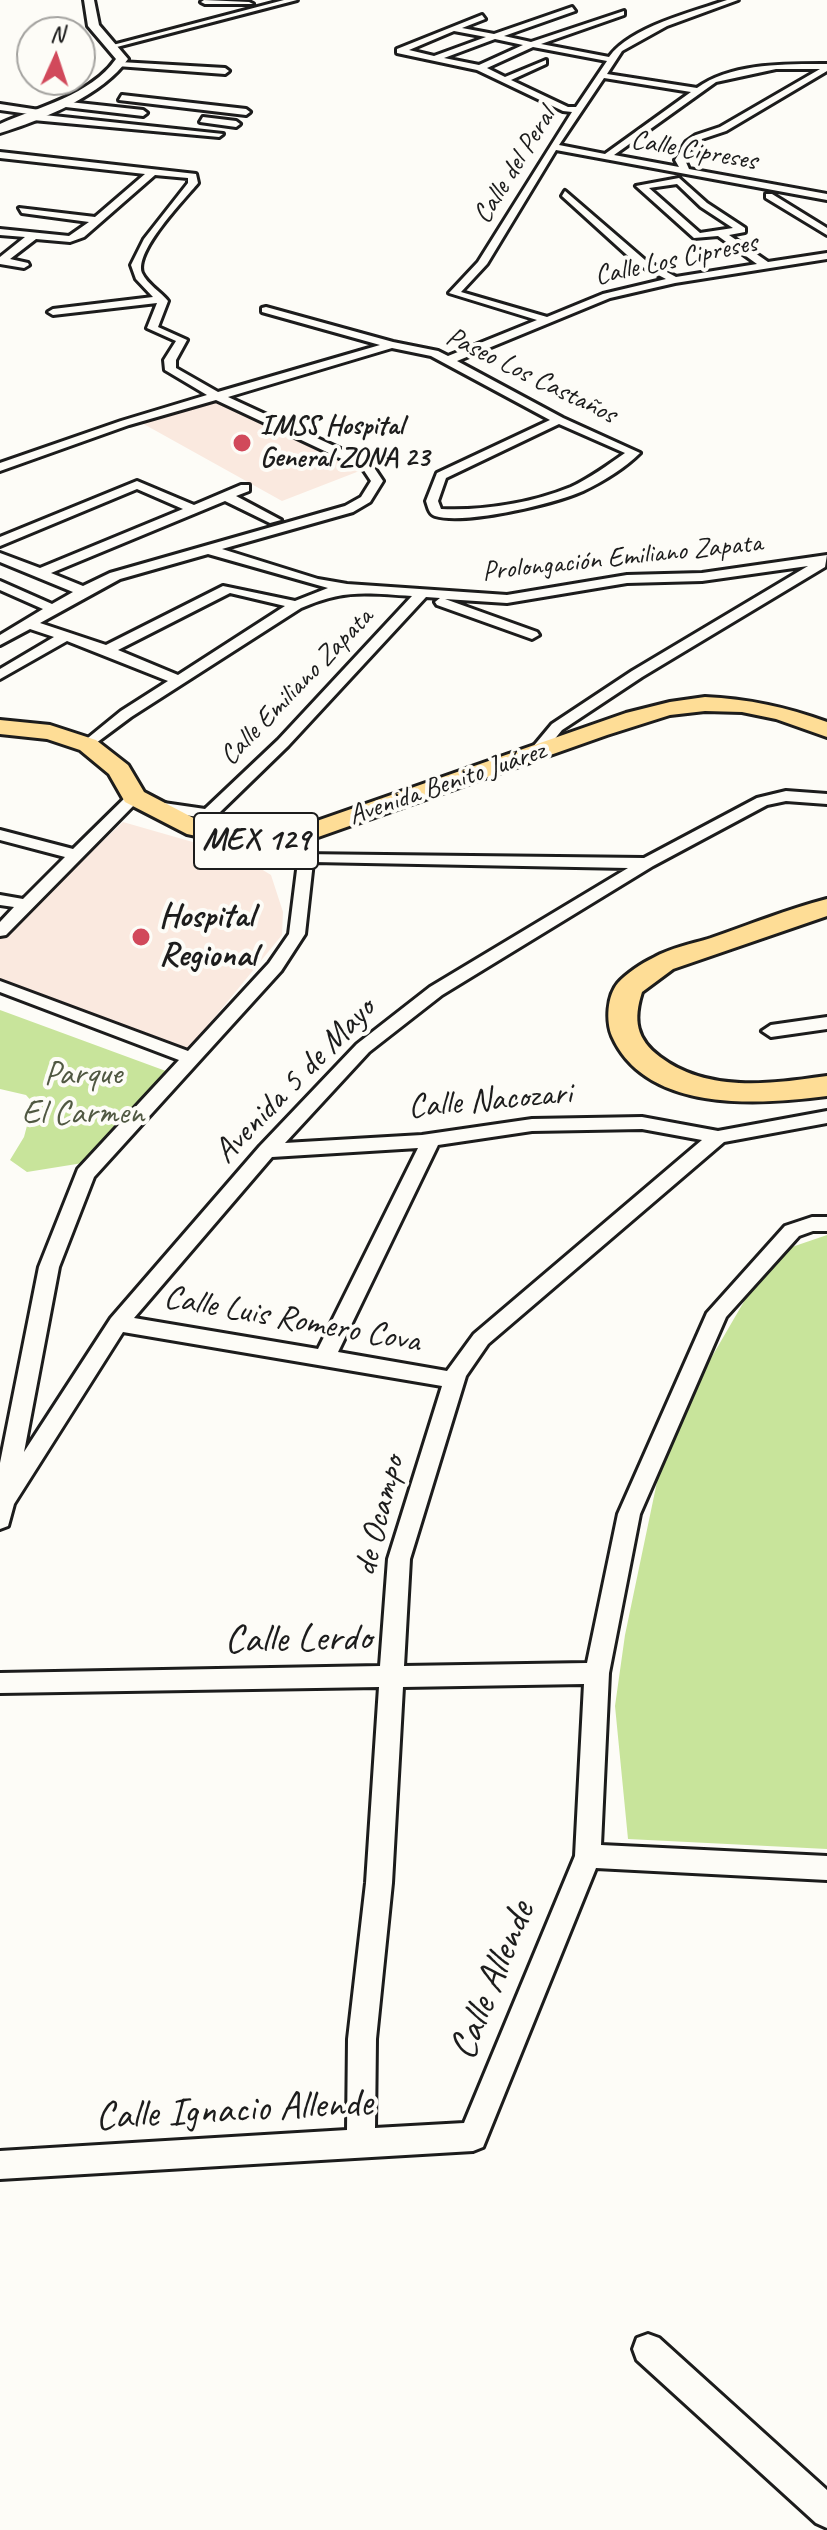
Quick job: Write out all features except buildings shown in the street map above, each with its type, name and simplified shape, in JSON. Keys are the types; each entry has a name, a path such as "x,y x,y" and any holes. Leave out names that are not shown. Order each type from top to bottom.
{"main road":[{"path":"89,0 94,26 122,59 113,72 96,83"},
{"path":"1,128 38,115 75,96"},
{"name":"Avenida Benito Juárez","path":"0,727 50,732 88,745 119,770 142,802 196,829 262,842 295,837 535,754 641,713 714,703 791,714 827,730"},
{"path":"827,907 663,963 629,988 622,1021 631,1047 654,1068 704,1090 770,1095 827,1086"}],"street":[{"path":"100,0 113,0"},
{"path":"113,46 293,0"},
{"name":"Calle del Peral","path":"547,320 454,293 482,264 553,147 600,75 626,43 681,17 734,0"},
{"path":"180,28 205,1 275,3"},
{"path":"435,59 490,36 572,9"},
{"path":"480,68 532,44 621,13"},
{"path":"482,17 400,51 480,68 566,109 579,110"},
{"path":"450,28 612,60"},
{"path":"506,79 543,62"},
{"path":"120,64 225,71"},
{"path":"606,157 713,80 776,67 827,67"},
{"path":"686,172 680,160 689,144 723,129 827,67"},
{"path":"600,75 700,91"},
{"path":"636,94 653,83"},
{"path":"109,97 246,112"},
{"path":"60,104 148,114"},
{"path":"0,107 38,115 219,134"},
{"path":"192,119 236,124"},
{"name":"Calle Cipreses","path":"553,147 827,197"},
{"path":"0,155 193,176 193,183 146,243 135,263 136,273 162,299 163,304 152,328 182,340 170,360 171,370 217,396 367,466 377,481 366,499 349,509 115,576 2,638"},
{"path":"59,170 67,162"},
{"path":"0,232 61,240 80,235 154,171"},
{"path":"720,233 742,230 704,205 679,181 641,186 698,236 720,233 765,265"},
{"path":"565,194 641,262 675,280"},
{"path":"769,196 827,232"},
{"path":"11,216 39,197"},
{"path":"22,210 97,220"},
{"path":"794,210 827,216"},
{"path":"0,260 33,236"},
{"name":"Calle Los Cipreses","path":"449,360 607,296 675,280 827,256"},
{"path":"0,260 24,265"},
{"path":"53,312 162,299"},
{"name":"Paseo Los Castaños","path":"266,310 392,345 434,353 559,420 634,453 576,489 488,511 456,515 436,512 432,501 441,476 559,420"},
{"path":"0,467 125,423 392,345"},
{"path":"0,542 137,485 193,509"},
{"path":"40,573 245,488"},
{"path":"226,496 275,520"},
{"name":"Prolongación Emiliano Zapata","path":"208,549 316,583 427,595 507,599 627,579 702,577 827,560"},
{"path":"0,557 83,591"},
{"path":"535,754 557,727 637,674 827,560"},
{"path":"0,585 53,609"},
{"path":"88,745 126,714 296,605 321,594 349,588"},
{"path":"107,650 228,589 296,605"},
{"path":"427,595 532,635"},
{"name":"Calle Emiliano Zapata","path":"209,814 427,595"},
{"path":"30,624 107,650 178,680"},
{"path":"0,675 65,636"},
{"name":"Avenida 5 de Mayo","path":"2,1511 120,1321 267,1151 363,1048 436,991 647,863 762,801 798,795 827,799"},
{"path":"0,931 76,855 142,802 209,814 262,842"},
{"path":"0,835 76,855"},
{"path":"2,1511 49,1267 85,1174 275,967 297,934 305,857 647,863"},
{"path":"0,900 26,904"},
{"path":"0,986 61,1015 188,1063"},
{"path":"0,998 61,1015"},
{"path":"771,1031 827,1023"},
{"path":"718,1137 827,1117"},
{"name":"Calle Nacozari","path":"267,1151 426,1140 532,1125 642,1123 718,1137"},
{"name":"de Ocampo","path":"361,2142 362,2039 379,1883 399,1559 455,1377 481,1339 718,1137"},
{"path":"320,1354 426,1140"},
{"name":"Calle Allende","path":"473,2137 588,1856 597,1673 629,1514 717,1313 774,1247 792,1231 819,1224"},
{"name":"Calle Luis Romero Cova","path":"120,1321 455,1377"},
{"name":"Calle Lerdo","path":"0,1683 597,1673"},
{"path":"588,1856 827,1868"},
{"name":"Calle Ignacio Allende","path":"0,2165 473,2137"},
{"path":"648,2349 827,2512"}],"shaded area":[{"name":"IMSS Hospital General ZONA 23","path":"215,400 362,470 282,501 140,422"},
{"name":"Hospital Regional","path":"123,822 238,855 271,875 283,912 282,935 188,1050 0,979 0,938"}],"green space":[{"name":"Parque El Carmen","path":"0,1010 174,1074 89,1162 27,1172 10,1160 24,1137 33,1103 26,1095 0,1089"},
{"path":"827,1235 827,1849 628,1839 615,1706 625,1635 658,1477 703,1372 753,1286 789,1248"}],"place":[{"name":"IMSS Hospital General ZONA 23","path":"242,443"},
{"name":"Hospital Regional","path":"141,937"}]}
